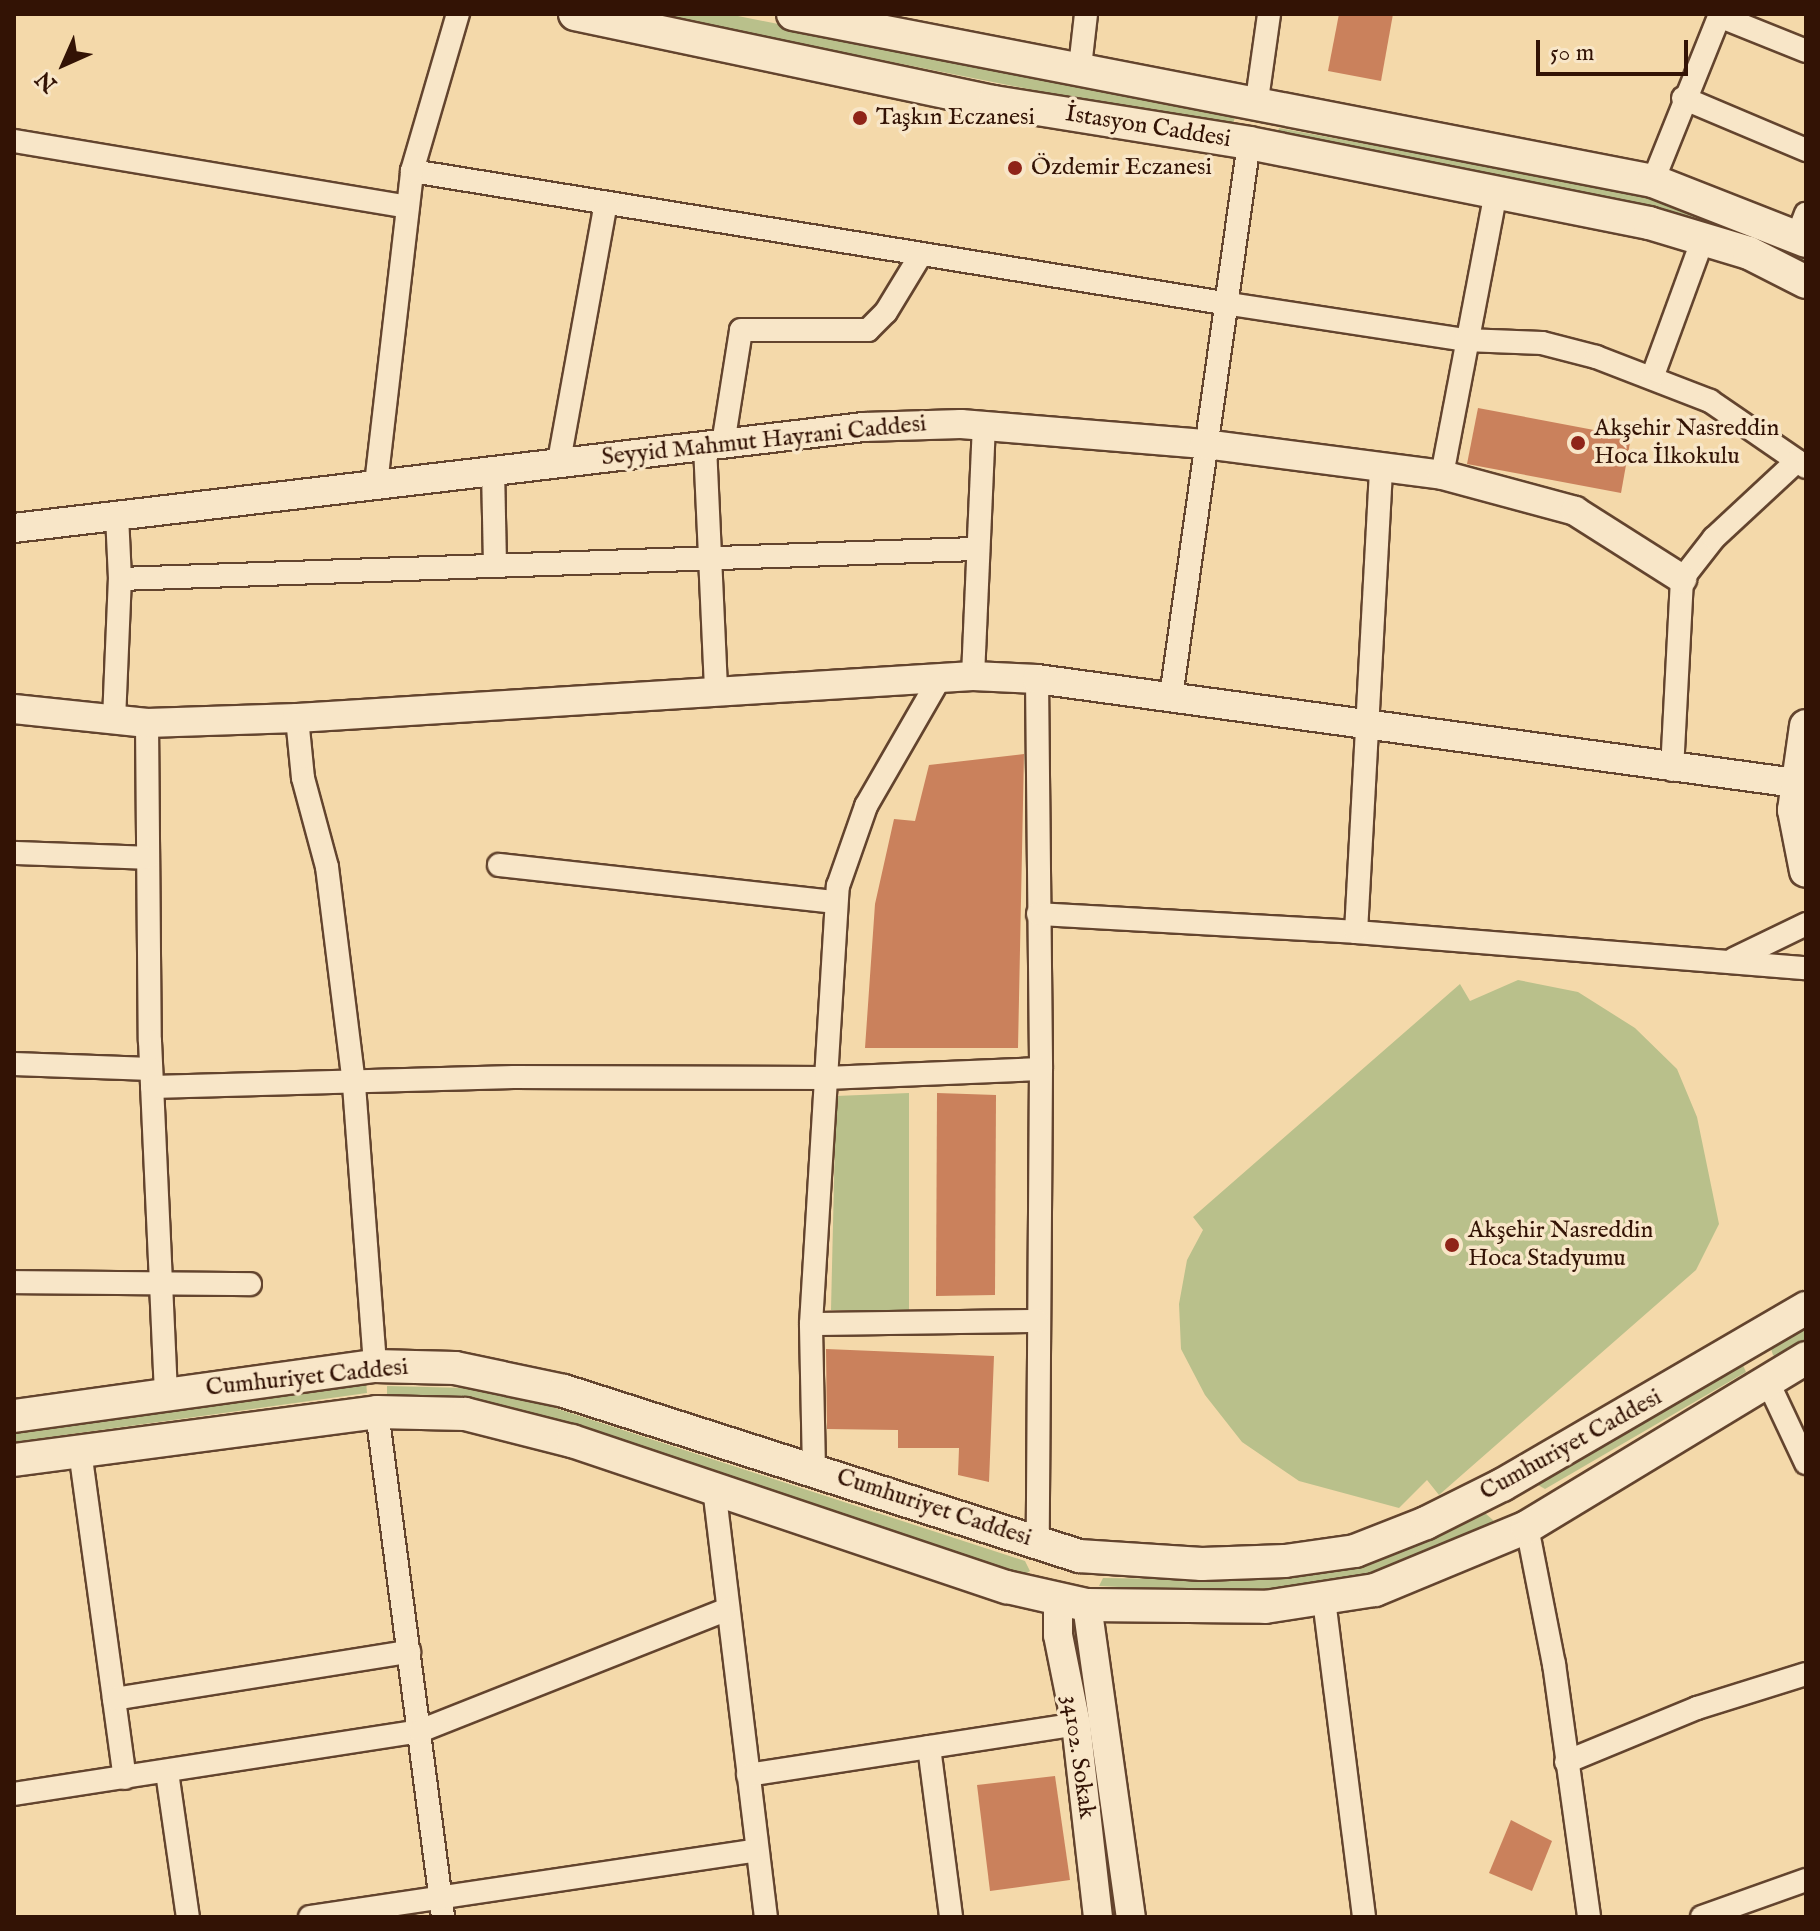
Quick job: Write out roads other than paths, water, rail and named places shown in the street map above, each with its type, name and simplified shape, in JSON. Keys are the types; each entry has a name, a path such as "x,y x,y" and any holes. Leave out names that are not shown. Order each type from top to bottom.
{"main road":[{"name":"İstasyon Caddesi","path":"575,14 994,102 1249,143 1496,191 1704,236 1806,282"},
{"name":"İstasyon Caddesi","path":"793,14 1080,67 1256,107 1653,181 1803,230"},
{"path":"1806,726 1795,783 1797,836 1806,871"},
{"name":"Cumhuriyet Caddesi","path":"14,1416 166,1392 375,1366 455,1368 519,1379 1051,1547 1202,1564 1337,1555 1375,1546 1502,1485 1806,1308"},
{"path":"1747,1345 1766,1378"},
{"name":"Cumhuriyet Caddesi","path":"14,1460 377,1412 490,1419 714,1488 1007,1587 1072,1601 1221,1608 1324,1600 1375,1590 1527,1527 1766,1378 1806,1358"},
{"path":"375,1366 377,1412"},
{"path":"1502,1485 1527,1527"},
{"path":"1051,1547 1072,1601"}],"street":[{"path":"376,484 412,171 458,14"},
{"path":"1080,67 1086,14"},
{"path":"1256,107 1269,14"},
{"path":"1653,181 1683,98 1719,15 1806,51"},
{"path":"1683,98 1806,150"},
{"path":"14,141 408,207"},
{"path":"1171,697 1204,444 1230,304 1249,143"},
{"path":"412,171 920,256 1465,340 1542,343 1652,378 1710,401 1802,464 1714,538 1682,579 1672,770"},
{"path":"1442,475 1465,340 1496,191"},
{"path":"559,461 606,203"},
{"path":"1652,378 1704,236"},
{"path":"716,691 711,555 714,445 741,330 868,330 886,312 920,256"},
{"name":"Seyyid Mahmut Hayrani Caddesi","path":"14,528 559,461 909,423 1204,444 1442,475 1575,511 1682,579"},
{"path":"973,676 975,549 984,429"},
{"path":"1356,932 1381,466"},
{"path":"493,469 495,562"},
{"path":"114,720 120,579 117,515"},
{"path":"120,579 495,562 975,549"},
{"path":"814,1470 811,1324 836,902 866,806 941,676"},
{"path":"14,709 147,723 297,718 973,676 1037,679 1368,723 1672,770 1795,783"},
{"path":"1037,679 1041,1069 1037,1321 1051,1547"},
{"path":"297,718 303,778 327,867 354,1085 375,1366"},
{"path":"147,723 152,1078 166,1392"},
{"path":"14,853 148,858"},
{"path":"499,865 836,902"},
{"path":"1038,914 1356,932 1806,968"},
{"path":"1733,960 1806,924"},
{"path":"14,1064 152,1078 354,1085 514,1077 826,1078 1041,1069"},
{"path":"14,1282 250,1284"},
{"path":"811,1324 1037,1321"},
{"path":"1766,1378 1806,1463"},
{"path":"377,1412 442,1907"},
{"path":"80,1451 125,1778"},
{"path":"714,1488 726,1610 766,1917"},
{"path":"1527,1527 1554,1664 1589,1917"},
{"path":"1324,1600 1364,1917"},
{"name":"34102. Sokak","path":"1072,1601 1058,1635 1076,1724 1098,1917"},
{"name":"34102. Sokak","path":"1072,1601 1131,1917"},
{"path":"14,1794 420,1731 726,1610"},
{"path":"114,1699 409,1652"},
{"path":"1566,1762 1697,1708 1806,1674"},
{"path":"748,1775 1076,1724"},
{"path":"929,1747 951,1917"},
{"path":"167,1772 188,1917"},
{"path":"310,1917 442,1907 757,1850"},
{"path":"1702,1917 1806,1880"}],"place":[{"name":"Taşkın Eczanesi","path":"860,118"},
{"name":"Özdemir Eczanesi","path":"1015,168"},
{"name":"Akşehir Nasreddin Hoca İlkokulu","path":"1578,443"},
{"name":"Akşehir Nasreddin Hoca Stadyumu","path":"1452,1245"}]}
